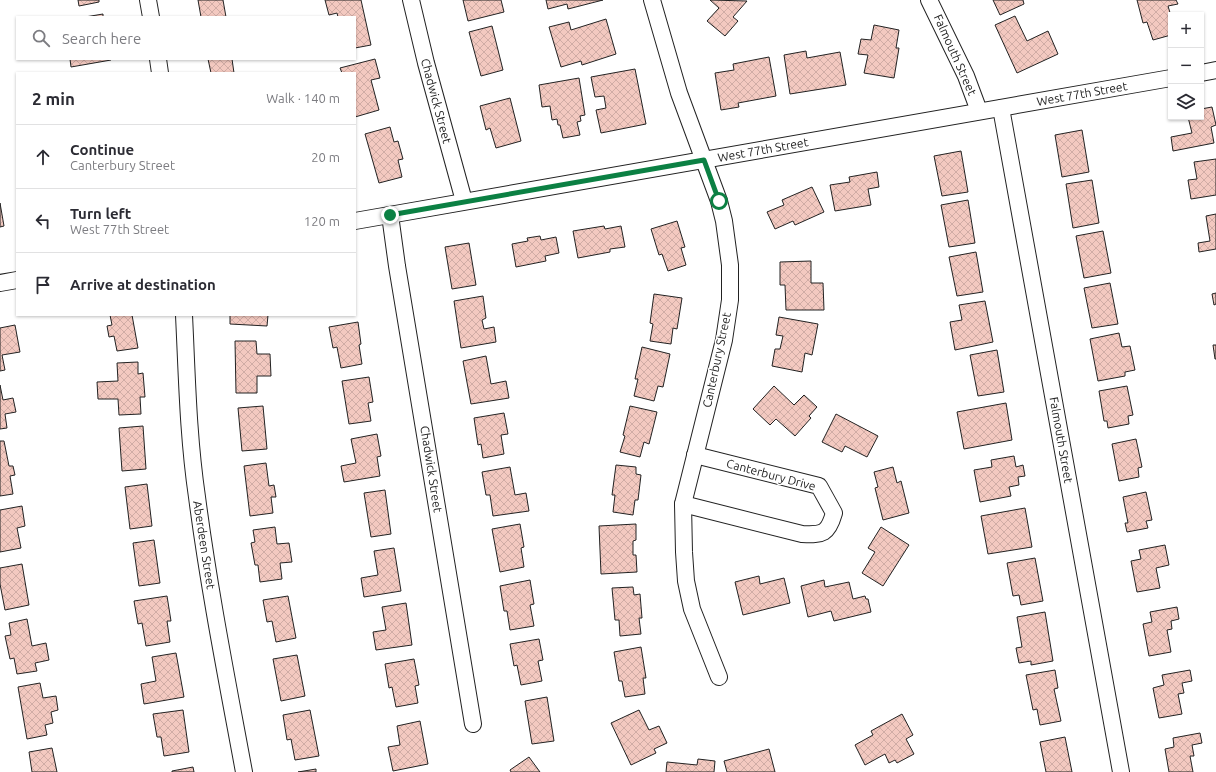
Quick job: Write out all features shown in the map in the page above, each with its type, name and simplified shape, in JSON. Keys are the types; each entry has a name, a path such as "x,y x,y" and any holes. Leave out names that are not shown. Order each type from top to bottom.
{"street":[{"path":"148,0 151,16"},
{"name":"Chadwick Street","path":"411,0 426,62 464,201"},
{"name":"Canterbury Street","path":"652,0 679,93 719,201 724,221 730,265 730,300 724,340 683,504 686,580 692,609 718,677"},
{"name":"Falmouth Street","path":"930,0 966,76 979,111"},
{"path":"158,60 160,72"},
{"path":"1204,72 1216,70"},
{"name":"West 77th Street","path":"356,221 1168,79"},
{"name":"Falmouth Street","path":"1001,108 1121,772"},
{"name":"Chadwick Street","path":"390,215 397,266 473,724"},
{"path":"0,283 16,280"},
{"name":"Aberdeen Street","path":"184,316 189,422 196,496 208,573 244,772"},
{"name":"Canterbury Drive","path":"683,504 802,534 817,535 824,532 830,526 834,513 819,486 695,455"}],"building":[{"path":"78,0 99,0 99,2 79,6"},
{"path":"198,0 223,0 226,16 201,16"},
{"path":"325,0 361,0 371,45 356,48 356,16 338,16 337,13 329,15"},
{"path":"463,0 501,0 504,12 468,21"},
{"path":"546,0 603,0 568,9 567,4 548,9"},
{"path":"710,0 747,1 733,17 738,21 725,36 707,21 719,8"},
{"path":"993,0 1023,0 1024,4 1000,15"},
{"path":"1137,0 1176,0 1178,4 1168,6 1170,12 1168,12 1168,36 1153,40 1147,22 1143,23"},
{"path":"103,14 103,16 91,16"},
{"path":"1015,16 1027,41 1048,31 1058,54 1017,73 995,25"},
{"path":"606,19 616,54 582,65 581,61 561,67 549,27 569,22 571,30"},
{"path":"874,25 899,30 896,48 899,48 894,78 864,73 868,55 858,54 861,39 871,40"},
{"path":"492,26 503,70 481,76 469,32"},
{"path":"806,51 807,58 840,52 846,85 790,94 784,55"},
{"path":"769,57 776,96 738,103 739,107 721,110 715,73 734,70 733,64"},
{"path":"375,59 380,78 371,80 379,110 356,117 356,72 342,72 340,68"},
{"path":"70,60 111,60 71,67"},
{"path":"208,60 232,60 234,72 211,72"},
{"path":"635,69 646,124 601,133 596,110 606,108 604,96 595,97 591,77"},
{"path":"579,78 585,115 580,116 581,121 577,122 580,135 563,138 557,119 552,120 550,106 542,107 539,85"},
{"path":"510,98 521,141 496,148 490,128 486,130 480,106"},
{"path":"1212,107 1216,125 1211,127 1214,143 1173,151 1171,137 1192,133 1189,120 1204,120 1204,108"},
{"path":"390,127 394,142 398,141 403,159 398,160 402,177 379,183 365,134"},
{"path":"1082,130 1089,172 1062,177 1055,135"},
{"path":"961,151 968,192 942,196 934,156"},
{"path":"1216,159 1216,195 1191,199 1188,180 1197,179 1194,162"},
{"path":"877,172 879,187 868,189 871,205 835,211 830,185 850,182 849,177"},
{"path":"1092,180 1099,223 1073,228 1066,184"},
{"path":"812,187 824,212 795,225 793,221 775,229 767,212 784,205 782,200"},
{"path":"968,200 975,243 949,247 941,205"},
{"path":"0,203 4,226 0,227"},
{"path":"1216,214 1216,249 1199,252 1198,243 1210,241 1206,216"},
{"path":"677,221 685,247 681,248 686,265 668,271 662,254 659,255 651,229"},
{"path":"604,226 605,229 621,226 625,247 610,249 610,252 578,258 573,231"},
{"path":"1103,231 1111,273 1084,278 1076,236"},
{"path":"540,236 541,240 556,237 559,253 545,256 546,261 516,267 512,244 528,241 527,238"},
{"path":"469,243 476,285 452,289 445,247"},
{"path":"976,252 983,292 957,296 949,257"},
{"path":"811,261 811,283 823,283 824,310 786,310 785,285 780,285 780,262"},
{"path":"1110,283 1118,324 1092,328 1084,288"},
{"path":"1216,293 1216,304 1214,305 1212,294"},
{"path":"654,294 682,298 677,329 673,328 671,344 650,341 653,324 650,323"},
{"path":"483,296 486,318 482,320 484,329 494,327 496,342 461,348 454,301"},
{"path":"985,301 993,342 955,350 950,322 962,320 959,305"},
{"path":"110,316 132,316 138,348 117,351 114,336 109,337 107,326 112,325"},
{"path":"230,316 268,316 267,326 230,324"},
{"path":"779,317 818,324 812,355 805,353 802,372 772,366 775,349 780,349 783,336 776,335"},
{"path":"358,322 362,364 341,368 337,347 333,348 329,327"},
{"path":"15,325 20,352 2,355 5,370 0,371 0,328"},
{"path":"1119,333 1122,347 1130,346 1135,370 1125,372 1125,376 1098,381 1090,339"},
{"path":"235,341 256,341 257,354 270,354 271,376 257,376 257,393 236,393"},
{"path":"1213,345 1216,345 1216,359 1215,359"},
{"path":"642,347 670,354 663,387 658,386 654,401 634,396 638,379 635,379"},
{"path":"997,350 1004,392 978,396 970,355"},
{"path":"486,356 491,384 506,381 509,398 471,404 463,361"},
{"path":"138,362 138,374 143,373 145,397 140,397 141,414 119,415 118,399 98,399 97,382 118,381 117,363"},
{"path":"369,377 373,402 368,403 371,421 349,424 342,381"},
{"path":"0,385 3,400 13,398 16,412 5,414 7,428 0,429"},
{"path":"774,386 794,405 804,395 817,407 809,416 811,418 795,436 776,419 770,425 753,409"},
{"path":"1127,386 1133,415 1128,416 1129,424 1108,428 1107,421 1104,421 1099,391"},
{"path":"1006,403 1012,440 964,449 957,412"},
{"path":"263,406 267,449 242,451 238,408"},
{"path":"630,406 657,412 649,444 644,442 640,457 620,452 625,436 623,435"},
{"path":"504,413 508,434 501,435 504,454 483,458 481,444 478,445 474,418"},
{"path":"836,414 878,436 867,457 845,446 842,452 822,442"},
{"path":"143,426 146,469 122,471 119,428"},
{"path":"377,434 381,456 377,457 380,476 344,482 341,466 356,463 351,439"},
{"path":"1136,439 1142,467 1138,468 1139,477 1119,481 1112,444"},
{"path":"0,441 4,441 9,466 13,466 15,475 10,476 13,494 0,496"},
{"path":"1014,456 1016,467 1023,465 1025,476 1018,477 1019,485 1009,487 1011,496 980,502 974,470 992,467 991,460"},
{"path":"266,463 269,486 274,485 276,497 271,497 273,513 250,516 244,466"},
{"path":"616,465 636,467 636,474 641,475 638,500 635,500 633,515 613,512 615,495 612,495"},
{"path":"510,467 515,495 526,493 529,511 493,516 490,495 486,495 482,472"},
{"path":"893,467 897,483 901,481 909,513 883,520 875,488 878,487 874,472"},
{"path":"147,484 152,526 130,529 125,487"},
{"path":"385,490 391,534 371,537 364,493"},
{"path":"1146,492 1152,520 1146,521 1148,528 1127,532 1125,523 1128,523 1123,497"},
{"path":"22,506 25,526 17,528 21,548 0,552 0,510"},
{"path":"1025,508 1032,547 988,554 981,516"},
{"path":"520,524 524,547 521,548 524,567 500,572 492,529"},
{"path":"636,524 636,540 633,541 633,555 636,555 637,572 601,574 599,526"},
{"path":"275,527 277,544 289,543 292,562 280,563 282,579 260,582 258,565 255,565 251,543 255,542 253,530"},
{"path":"881,527 909,545 883,586 862,573 875,552 868,548"},
{"path":"154,540 160,583 139,586 133,543"},
{"path":"1165,545 1169,565 1156,568 1160,588 1137,592 1131,561 1141,559 1139,550"},
{"path":"394,548 401,591 364,597 361,578 378,575 374,551"},
{"path":"1035,558 1043,601 1021,605 1019,595 1013,596 1007,563"},
{"path":"22,564 29,605 5,610 0,584 0,568"},
{"path":"759,576 760,584 784,578 790,603 743,615 735,582"},
{"path":"530,580 534,604 530,605 534,626 510,630 507,611 504,611 500,586"},
{"path":"824,580 825,587 849,582 853,599 865,596 866,599 868,599 871,612 834,621 831,611 808,617 801,586"},
{"path":"633,587 634,595 640,594 642,618 639,618 641,634 620,636 619,620 615,620 612,588"},
{"path":"167,596 171,621 167,621 170,642 146,646 142,623 138,624 134,601"},
{"path":"288,596 296,638 276,642 272,621 267,622 263,600"},
{"path":"406,603 412,645 376,650 373,632 386,630 382,607"},
{"path":"1177,607 1179,619 1171,621 1172,629 1167,630 1171,652 1149,656 1143,624 1152,622 1150,612"},
{"path":"1045,612 1053,661 1031,665 1031,661 1019,663 1016,648 1022,647 1017,617"},
{"path":"27,619 32,646 46,643 49,660 35,663 37,671 17,674 14,658 10,659 5,636 11,635 9,623"},
{"path":"539,639 543,660 538,661 542,681 521,685 517,665 514,666 510,644"},
{"path":"641,647 646,678 643,678 645,694 625,697 622,681 619,681 614,652"},
{"path":"176,653 184,697 144,704 141,684 156,681 152,657"},
{"path":"297,655 305,696 281,701 273,659"},
{"path":"414,659 419,685 415,686 418,703 396,707 392,687 389,688 385,664"},
{"path":"1055,670 1058,688 1054,689 1061,721 1040,725 1037,709 1033,710 1026,675"},
{"path":"1190,670 1192,681 1182,683 1184,693 1178,694 1182,714 1159,718 1153,688 1164,685 1162,675"},
{"path":"40,683 43,698 56,696 58,710 51,712 53,723 45,725 47,735 27,739 18,687"},
{"path":"547,697 554,741 532,744 525,701"},
{"path":"183,710 189,752 164,756 161,737 157,737 153,714"},
{"path":"310,710 319,756 295,760 291,739 287,740 283,715"},
{"path":"639,710 649,730 659,726 667,743 654,749 656,753 631,765 611,723"},
{"path":"902,714 913,735 906,739 914,754 897,763 895,760 889,763 885,754 865,765 855,745 873,735 871,731"},
{"path":"420,721 428,764 393,771 388,747 400,745 397,726"},
{"path":"1200,733 1202,743 1192,745 1194,756 1190,756 1193,772 1169,772 1165,749 1174,747 1173,738"},
{"path":"1065,737 1072,772 1046,772 1040,742"},
{"path":"52,748 57,772 32,772 29,752"},
{"path":"769,749 775,772 727,772 724,761"},
{"path":"529,757 540,772 511,772 510,770"},
{"path":"698,759 715,761 714,772 666,772 667,762 697,765"},
{"path":"193,767 194,772 172,772 172,771"},
{"path":"316,769 316,772 298,772"}],"route":[{"path":"390,215 704,160 719,201"}]}
